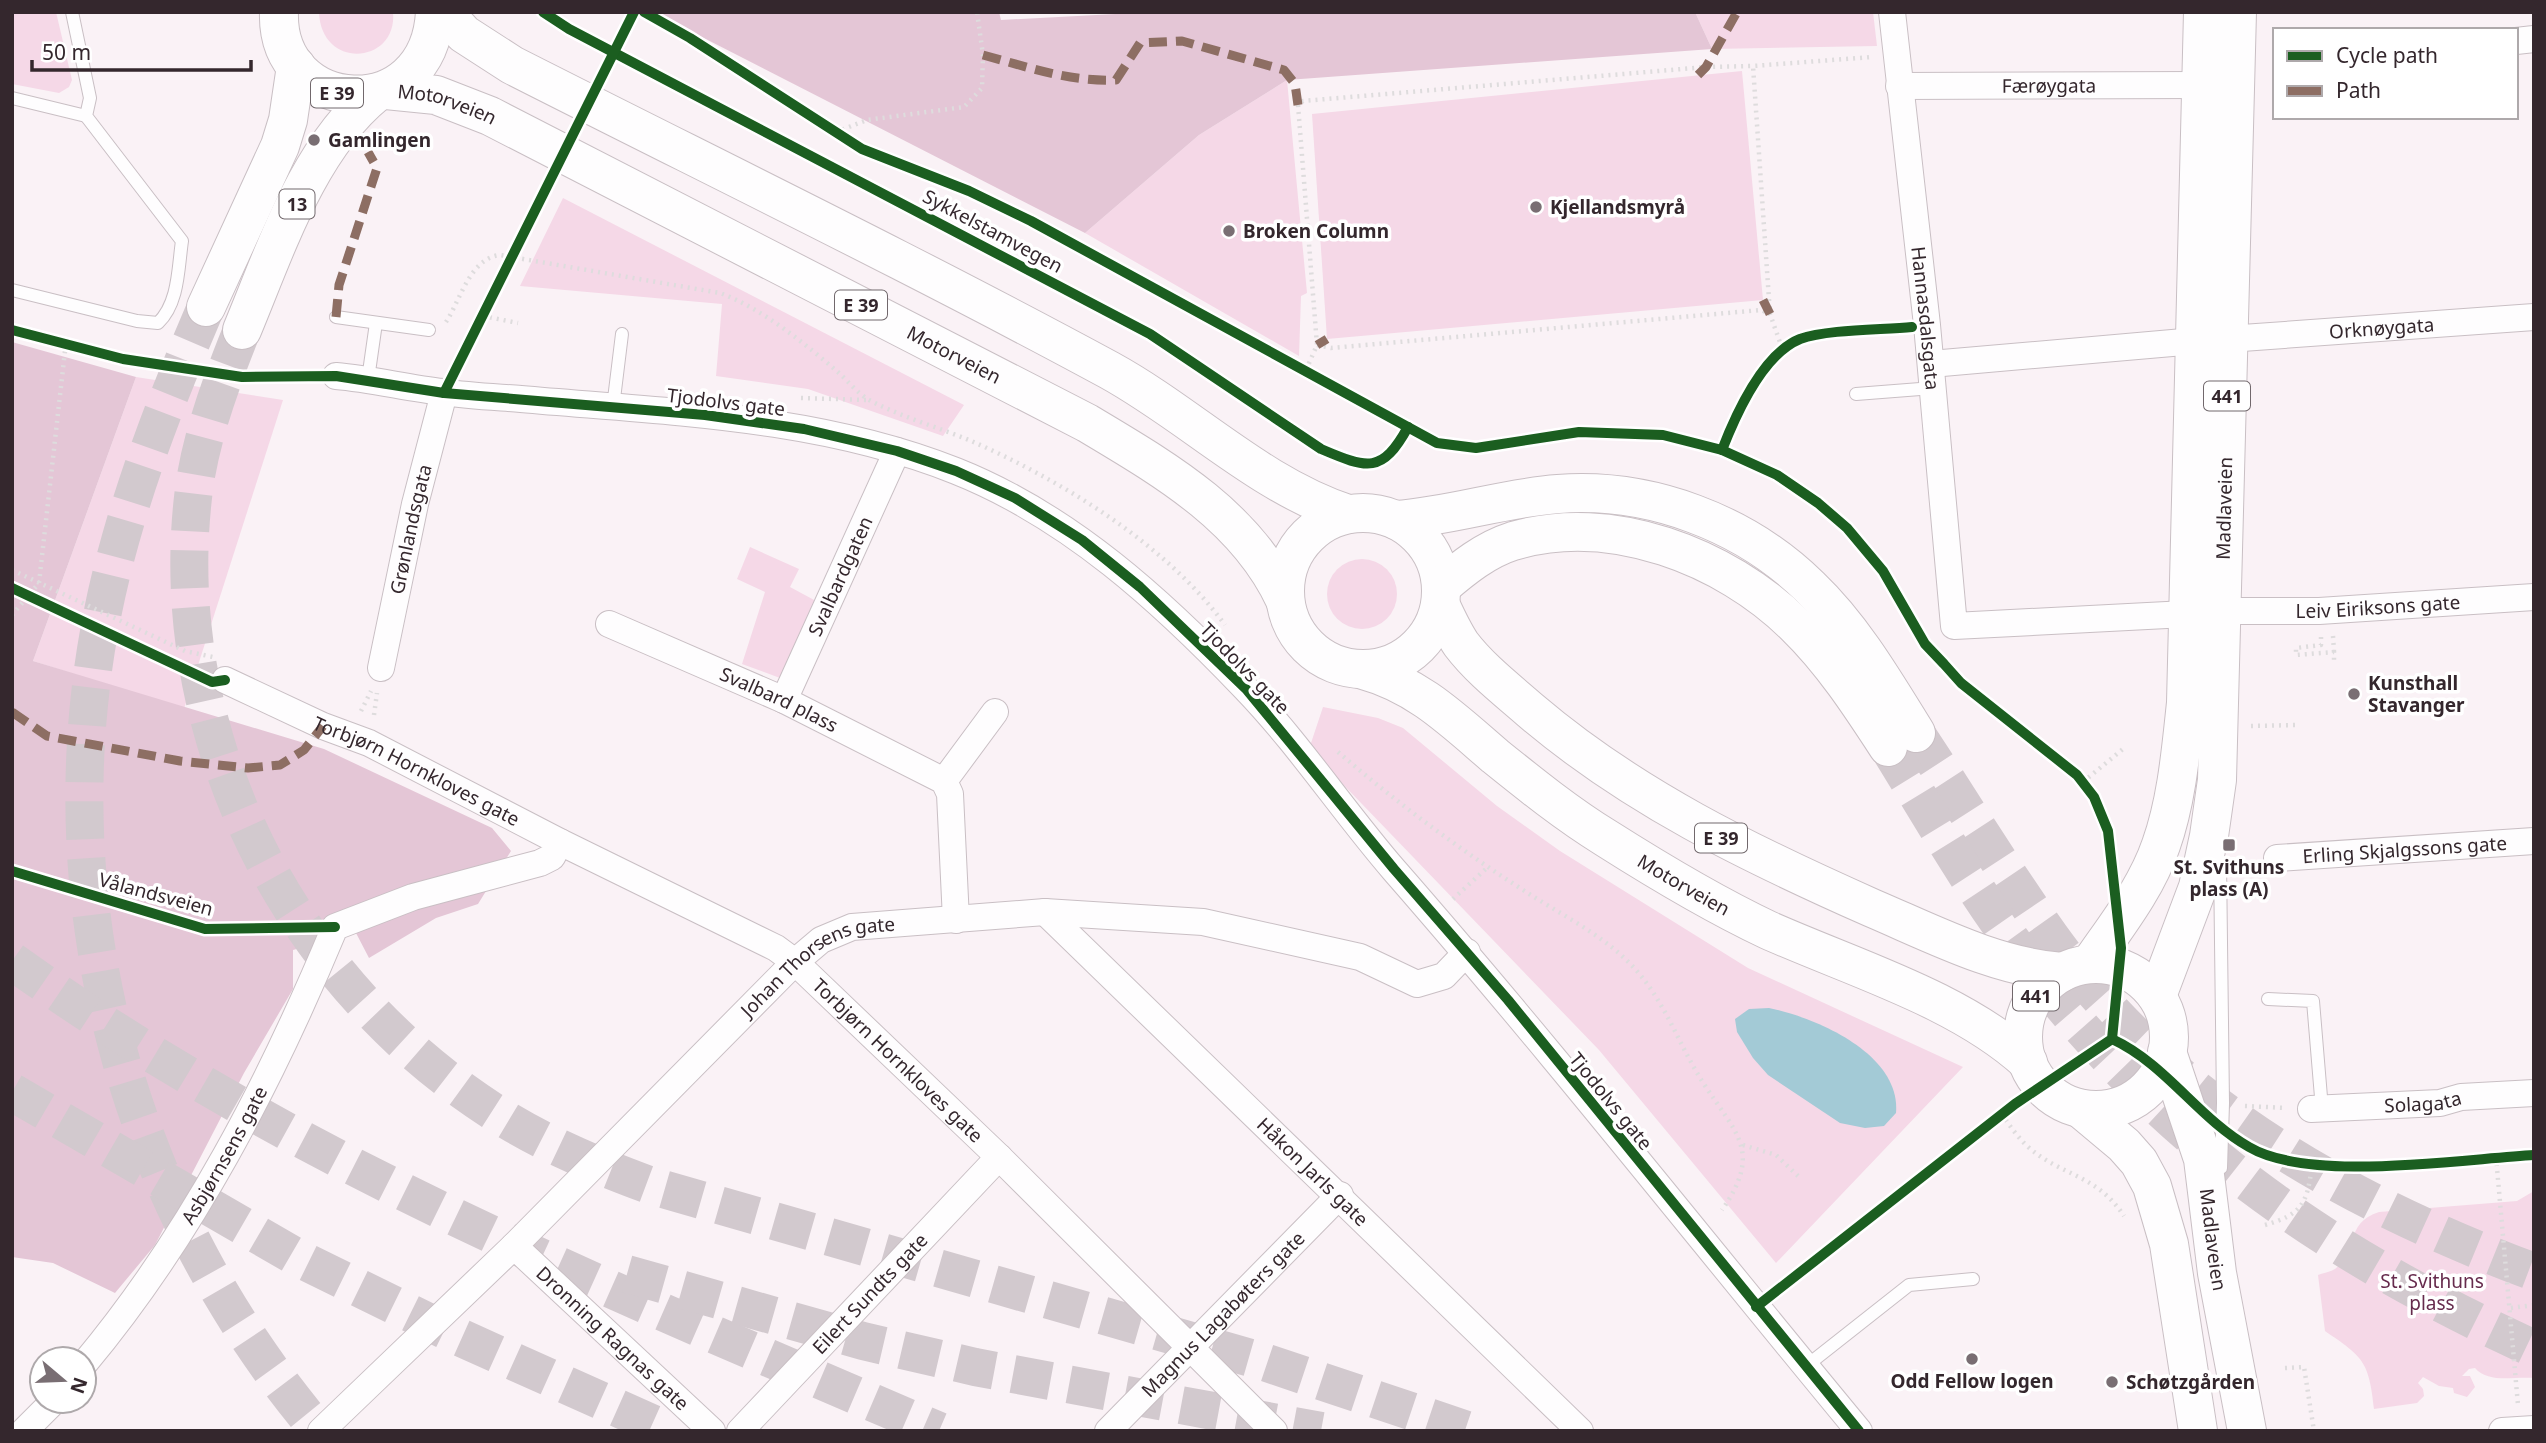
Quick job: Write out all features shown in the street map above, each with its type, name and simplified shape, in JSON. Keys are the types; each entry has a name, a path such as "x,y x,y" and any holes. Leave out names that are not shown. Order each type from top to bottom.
{"main road":[{"name":"E 39","path":"256,12 286,40 324,88 341,94 381,91 403,80 428,51 435,12"},
{"name":"E 39","path":"444,12 464,34 512,65 1055,341 1162,402 1277,483 1320,505 1348,514 1381,514 1414,531 1428,547 1438,566 1441,596 1460,643 1516,698 1589,757 1679,815 1752,854 1952,942 2017,965 2076,968"},
{"name":"Madlaveien","path":"2203,12 2200,85 2212,340"},
{"name":"Madlaveien","path":"2157,996 2197,887 2210,836 2217,780 2203,613 2212,340 2237,12"},
{"name":"13","path":"206,307 280,146 288,120 286,40"},
{"name":"13","path":"242,330 280,240 320,158 354,110 381,91"},
{"name":"Motorveien","path":"381,91 436,95 490,116 1087,423 1134,452 1220,513 1259,553 1285,600"},
{"name":"E 39","path":"1348,514 1321,525 1299,545 1290,562 1285,600 1298,636 1310,650 1326,661 1363,670 1394,664 1407,657 1429,635 1441,596 1491,550 1513,541 1544,536 1602,535 1671,549 1737,579 1795,625 1853,692 1902,740 1877,672 1812,588 1763,548 1698,515 1637,499 1599,493 1530,496 1432,517 1396,520"},
{"name":"Madlaveien","path":"2076,968 2147,877 2164,835 2203,613"},
{"name":"Motorveien","path":"1363,670 1388,677 1422,694 1517,774 1606,838 1765,928 1966,1018 2005,1042 2028,1062"},
{"path":"2076,968 2123,969 2142,980 2157,996 2168,1023 2168,1052"},
{"name":"441","path":"2076,968 2039,991 2031,1004 2023,1033 2028,1062 2034,1076 2054,1097 2081,1108 2124,1145 2139,1162 2152,1186 2169,1244 2198,1431"},
{"name":"Madlaveien","path":"2168,1052 2203,1160 2217,1273 2247,1431"},
{"name":"441","path":"2081,1108 2110,1109 2136,1098 2156,1078 2168,1052"}],"street":[{"name":"Hannasdalsgata","path":"1892,12 1932,376 1954,626"},
{"name":"Færøygata","path":"1899,86 2200,85"},
{"name":"Orknøygata","path":"1932,376 2212,340 2534,317"},
{"name":"Tjodolvs gate","path":"336,376 444,393 705,415 804,429 897,451 956,471 1015,498 1082,540 1140,587 1247,690 1394,869 1467,952 1858,1431"},
{"name":"Grønlandsgata","path":"381,668 415,504 444,393"},
{"name":"Svalbardgaten","path":"784,700 897,451"},
{"name":"Leiv Eiriksons gate","path":"1954,626 2203,613 2319,611 2534,597"},
{"name":"Svalbard plass","path":"609,624 784,700 944,781"},
{"name":"Torbjørn Hornkloves gate","path":"225,680 359,740 739,929 795,962 999,1157 1274,1431"},
{"path":"956,920 950,794 944,781 995,712"},
{"name":"Erling Skjalgssons gate","path":"2277,858 2534,841"},
{"name":"Asbjørnsens gate","path":"98,1348 185,1226 295,1023 335,927 413,897 540,863 552,857 560,842"},
{"name":"Johan Thorsens gate","path":"321,1431 514,1246 795,962 821,940 852,928 1045,912 1203,922 1360,957 1417,984 1444,976 1467,952"},
{"name":"Håkon Jarls gate","path":"1045,912 1340,1195 1580,1431"},
{"name":"Solagata","path":"2316,1109 2440,1103 2460,1097 2534,1093"},
{"name":"Eilert Sundts gate","path":"740,1431 999,1157"},
{"name":"Magnus Lagabøters gate","path":"1108,1431 1340,1195"},
{"name":"Dronning Ragnas gate","path":"514,1246 712,1431"},
{"path":"24,1431 40,1415"},
{"path":"2502,1431 2534,1429"}],"lane":[{"path":"72,12 90,98 86,116"},
{"path":"12,98 86,116 182,241 168,313 158,323 137,321 12,290"},
{"path":"336,317 429,330"},
{"path":"368,379 376,323"},
{"path":"613,407 622,334"},
{"path":"1856,394 1932,376"},
{"path":"2217,780 2223,1103 2217,1273"},
{"path":"2268,999 2313,1001 2316,1109"},
{"path":"1805,1367 1909,1285 1973,1279"}],"path":[{"path":"825,125 840,135 867,120 964,107 982,88 984,55 976,12"},
{"path":"1294,363 1310,373 1317,345 1298,105 1303,101 1679,69 1896,55"},
{"path":"1753,66 1770,314 1783,349"},
{"path":"506,269 516,248"},
{"path":"477,328 489,304"},
{"path":"1317,345 1331,348 1761,310 1770,314"},
{"path":"483,316 518,323"},
{"path":"39,583 61,344 67,333"},
{"path":"61,344 79,349"},
{"path":"12,570 185,651 224,660 225,680"},
{"path":"12,615 23,593 39,583"},
{"path":"23,593 39,601"},
{"path":"2319,611 2321,645 2296,648 2296,655 2334,652"},
{"path":"2333,635 2334,660"},
{"path":"359,740 381,668"},
{"path":"359,740 381,668"},
{"path":"2243,726 2297,725"},
{"path":"1332,747 1390,797 1488,867 1601,940 1635,969 1658,998 1702,1082 1735,1126 1742,1145 1741,1174 1722,1210"},
{"path":"2083,782 2123,749"},
{"path":"1449,902 1488,867"},
{"path":"1992,1122 2015,1104"},
{"path":"2245,1106 2316,1109"},
{"path":"2002,1114 2027,1146 2105,1192 2129,1223"},
{"path":"1742,1145 1776,1155 1798,1176"},
{"path":"2496,1157 2511,1308 2519,1430"},
{"path":"2483,1158 2509,1157"},
{"path":"2300,1164 2328,1167"},
{"path":"2265,1225 2293,1216 2303,1204 2309,1192 2312,1166"},
{"path":"2511,1308 2534,1305"},
{"path":"2285,1368 2304,1367 2314,1431"}],"green space":[{"path":"12,12 56,12 72,80 69,87 59,93 12,84"},
{"path":"319,12 393,12 391,29 384,42 359,54 345,52 332,44 323,31"},
{"path":"1695,12 1873,12 1877,46 1712,49"},
{"name":"Kjellandsmyrå","path":"1742,71 1763,300 1327,339 1312,114"},
{"path":"1287,80 1307,293 1301,296 1299,356 1085,233 1199,135"},
{"path":"563,198 964,405 943,436 808,389 716,376 722,304 520,286"},
{"path":"136,377 283,400 184,709 33,661"},
{"path":"750,547 799,569 790,587 816,601 780,678 742,664 765,592 737,579"},
{"path":"1362,559 1387,569 1397,594 1387,619 1362,629 1337,619 1327,594 1337,569"},
{"path":"1323,707 1378,718 1403,728 1497,806 1560,851 1748,968 1963,1067 1776,1263 1599,1050 1309,749"},
{"name":"St. Svithuns plass","path":"2534,1191 2534,1378 2495,1378 2475,1368 2469,1369 2462,1376 2470,1376 2475,1387 2467,1397 2454,1393 2453,1388 2439,1386 2423,1377 2418,1383 2424,1396 2417,1403 2374,1409 2370,1380 2362,1362 2348,1347 2325,1331 2318,1275 2333,1270 2342,1262 2361,1223 2379,1212 2517,1201"}],"shaded area":[{"path":"653,12 999,12 1001,20 1153,12 1695,12 1712,49 1287,80 1199,135 1085,233"},
{"path":"12,342 136,377 33,661 324,749 492,828 511,851 478,904 436,918 369,958 356,933 293,950 293,989 244,1073 155,1245 115,1293 53,1263 12,1257"}],"water":[{"path":"1769,1008 1810,1020 1832,1030 1871,1056 1885,1073 1894,1092 1896,1113 1884,1126 1865,1128 1840,1123 1768,1075 1753,1058 1737,1032 1735,1019 1749,1009"}],"tunnel":[{"path":"206,307 168,399 135,492 120,540 98,637 91,686 84,787 89,887 103,985 127,1082 162,1176 205,1266 258,1351 319,1431"},
{"path":"242,330 207,429 194,489 190,581 199,671 221,759 255,843 300,922 356,994 421,1058 494,1112 531,1134 649,1185 1261,1361 1470,1431"},
{"path":"1916,733 2050,936 2098,996 2150,1049 2206,1097 2267,1140 2330,1179 2396,1213 2534,1272"},
{"path":"1888,747 1953,853 2023,956 2077,1023 2133,1083 2192,1137 2253,1186 2317,1231 2386,1273 2534,1349"},
{"path":"12,961 120,1034 232,1101 346,1163 581,1276 939,1431"},
{"path":"12,1092 298,1258 459,1337 669,1431"},
{"path":"627,1274 863,1341 975,1367 1321,1431"}],"marked path":[{"path":"1698,75 1706,67 1737,12"},
{"path":"983,55 1065,76 1116,80 1140,43 1182,41 1284,70 1295,84 1298,105"},
{"path":"336,317 339,285 377,168 368,152"},
{"path":"1763,300 1770,314"},
{"path":"1317,345 1327,339"},
{"path":"12,712 47,736 180,761 248,768 280,765 304,750 323,726"}],"cycle path":[{"name":"Sykkelstamvegen","path":"543,12 569,29 1150,334 1321,449 1351,461 1372,463 1390,453 1408,427"},
{"path":"444,393 634,12"},
{"name":"Sykkelstamvegen","path":"644,12 690,38 862,149 969,191 1031,221 1437,443 1476,448 1579,432 1663,435 1722,450 1777,475 1818,503 1847,528 1883,571 1925,644 1961,683 2077,775 2094,797 2108,831 2121,948 2112,1039 2015,1104 1756,1307"},
{"path":"1722,450 1752,387 1774,358 1787,347 1800,339 1825,333 1912,327"},
{"path":"12,330 123,359 242,377 336,376 444,393 705,415 804,429 897,451 956,471 1015,498 1082,540 1140,587 1247,690 1394,869 1508,1000 1859,1431"},
{"path":"12,588 212,682 225,680"},
{"name":"Vålandsveien","path":"12,871 205,929 335,927"},
{"path":"2112,1039 2149,1062 2231,1135 2249,1147 2276,1158 2309,1164 2387,1166 2534,1155"}],"place":[{"name":"Gamlingen","path":"314,140"},
{"name":"Kjellandsmyrå","path":"1536,207"},
{"name":"Broken Column","path":"1229,231"},
{"name":"Kunsthall Stavanger","path":"2354,694"},
{"name":"St. Svithuns plass (A)","path":"2229,845"},
{"name":"Odd Fellow logen","path":"1972,1359"},
{"name":"Schøtzgården","path":"2112,1382"}]}
